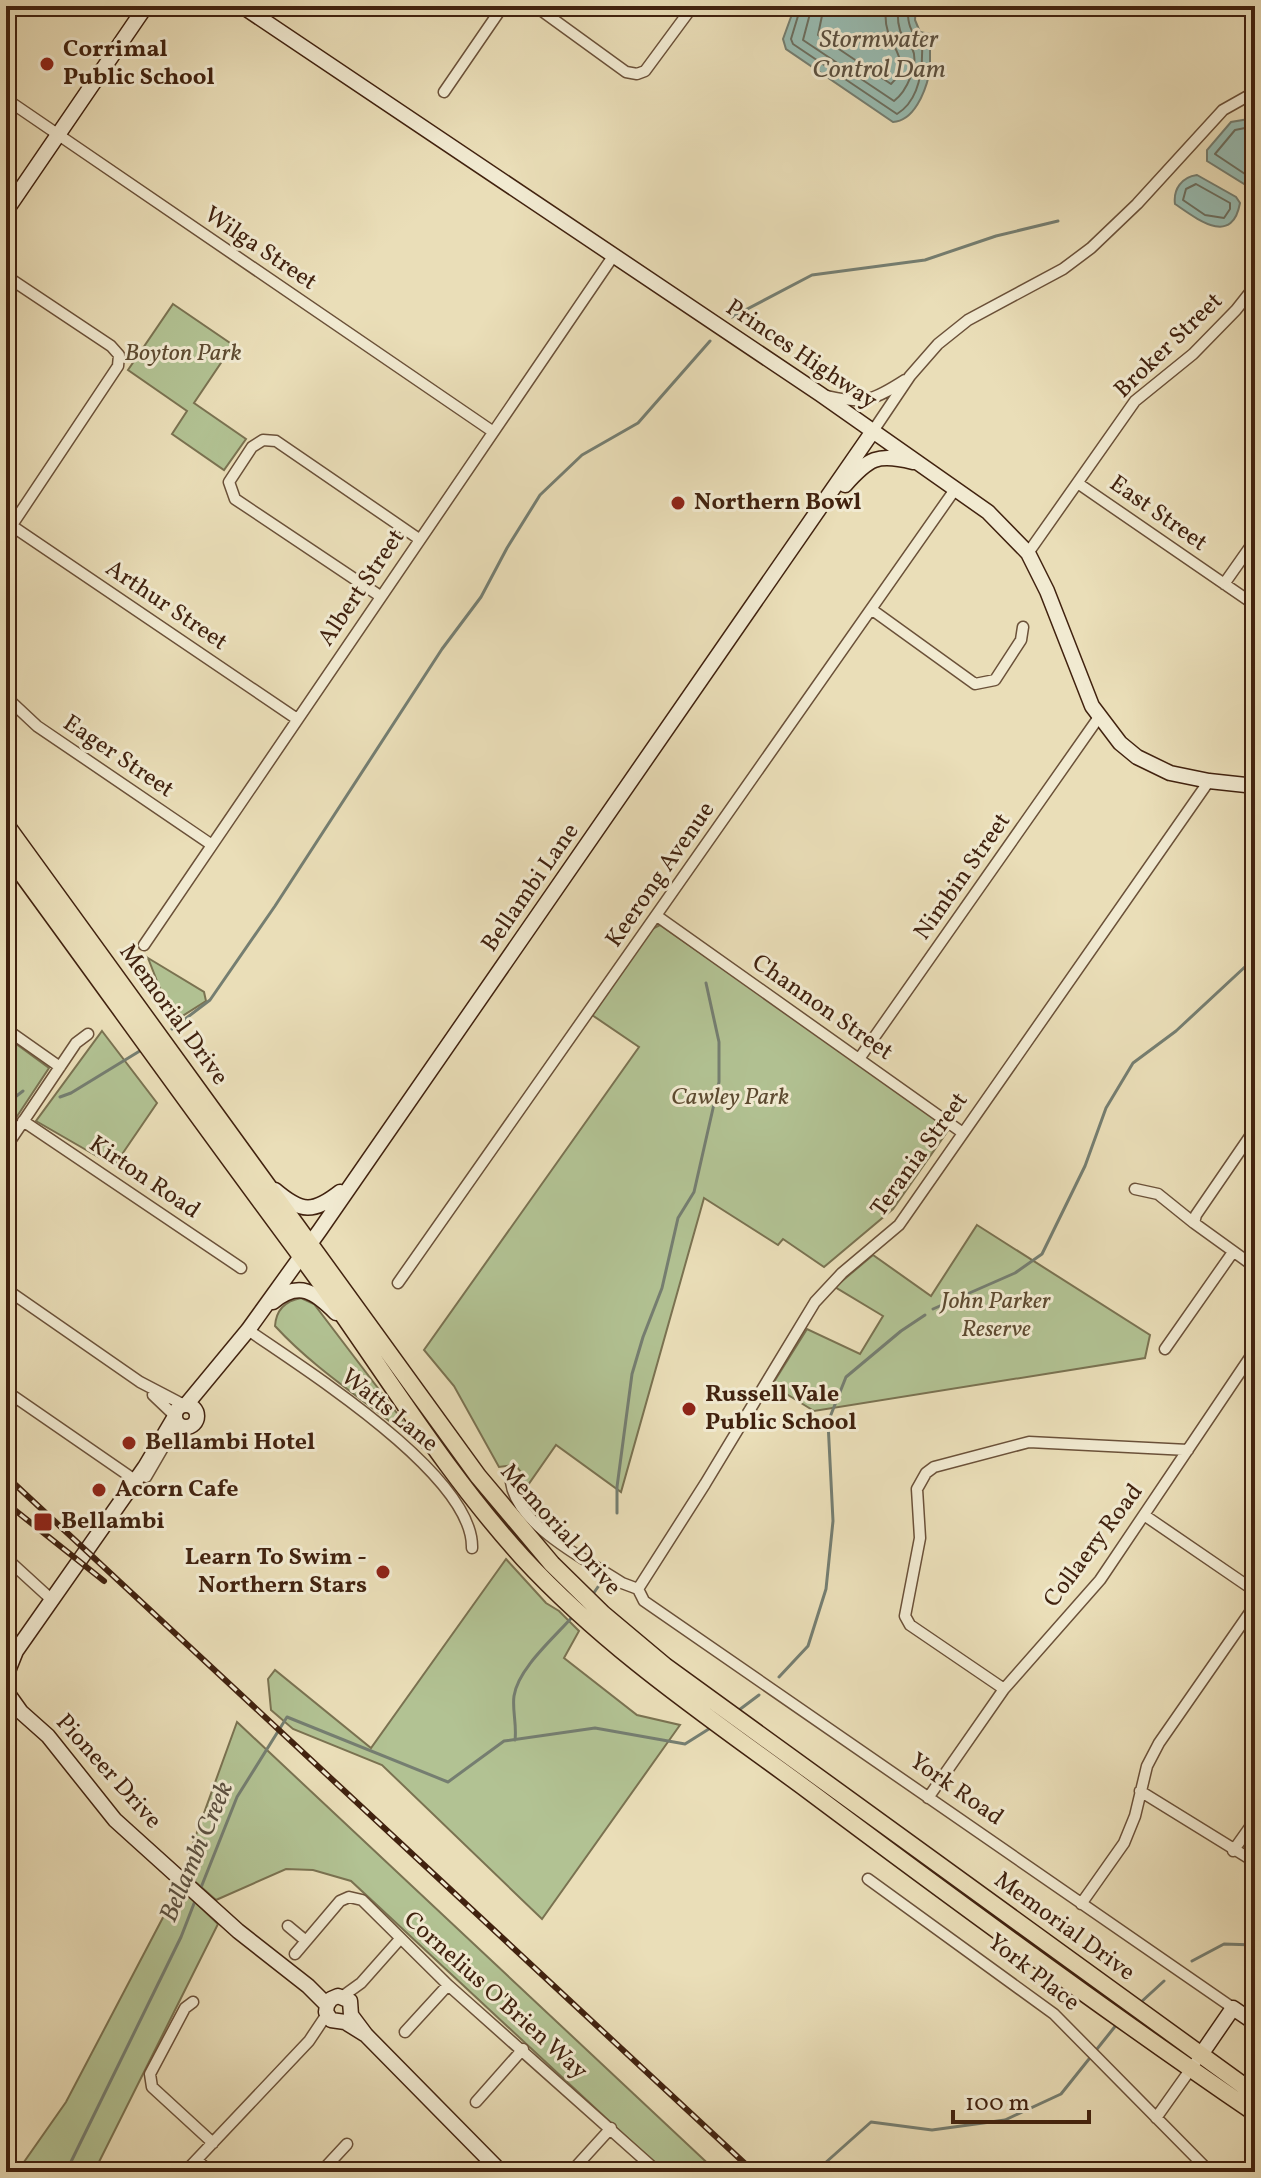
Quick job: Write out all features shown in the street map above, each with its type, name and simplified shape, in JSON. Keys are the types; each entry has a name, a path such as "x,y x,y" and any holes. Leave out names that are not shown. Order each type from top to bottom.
{"main road":[{"path":"6,211 146,6"},
{"name":"Princes Highway","path":"242,6 820,394 999,521 1028,553 1047,591 1085,690 1099,717 1120,743 1137,757 1170,773 1255,786"},
{"name":"Bellambi Lane","path":"145,1467 184,1414 204,1393 219,1366 305,1250 873,431"},
{"path":"805,529 847,482 872,460 893,457 921,464"},
{"name":"Memorial Drive","path":"6,825 260,1176 353,1331 468,1491 522,1557 598,1620 643,1669 729,1722 1196,2062 1255,2113"},
{"name":"Memorial Drive","path":"6,852 478,1476 552,1564 572,1596"},
{"path":"260,1176 285,1198 309,1209 321,1206 351,1184"},
{"path":"260,1312 285,1293 308,1291 327,1304 353,1331"},
{"path":"6,1676 11,1656 184,1414"},
{"name":"Pioneer Drive","path":"6,1691 21,1712 48,1736 115,1820 222,1916 339,2009 501,2172"},
{"name":"Pioneer Drive","path":"6,1707 21,1712"},
{"path":"1196,2062 1233,2008"},
{"name":"York Road","path":"1233,2008 1255,2023"},
{"name":"Memorial Drive","path":"1196,2062 1255,2094"}],"street":[{"path":"444,92 503,6"},
{"path":"535,6 626,72 637,74 650,67 693,6"},
{"path":"873,431 910,376 938,344 968,320 1063,269 1091,248 1137,204 1223,110 1255,92"},
{"name":"Wilga Street","path":"6,99 492,431"},
{"name":"Albert Street","path":"144,945 614,255"},
{"path":"6,276 111,346 119,355 118,366 9,530"},
{"name":"Broker Street","path":"1028,553 1135,401 1193,354 1255,286"},
{"path":"820,394 846,401 867,401 878,398 910,376"},
{"path":"380,596 235,499 229,482 252,447 263,440 276,441 419,539"},
{"name":"East Street","path":"1079,484 1255,605"},
{"name":"Keerong Avenue","path":"398,1283 956,488"},
{"name":"Arthur Street","path":"9,530 297,719"},
{"path":"1224,584 1255,540"},
{"path":"871,609 975,684 995,680 1021,640 1023,627"},
{"name":"Eager Street","path":"6,697 37,726 212,845"},
{"name":"Nimbin Street","path":"859,1059 1099,717"},
{"name":"Terania Street","path":"638,1589 815,1302 842,1273 899,1225 1209,781"},
{"name":"Channon Street","path":"657,916 963,1133"},
{"path":"6,1029 60,1067"},
{"path":"6,1147 76,1043 88,1034"},
{"name":"Kirton Road","path":"23,1121 241,1268"},
{"path":"1194,1223 1196,1215 1255,1129"},
{"path":"1135,1189 1158,1194 1255,1267"},
{"path":"1165,1349 1233,1252"},
{"path":"6,1289 184,1414"},
{"name":"Watts Lane","path":"248,1330 359,1409 425,1463 467,1519 472,1533 472,1548"},
{"name":"Collaery Road","path":"928,1798 1004,1689 1100,1580 1255,1350"},
{"path":"6,1391 135,1480"},
{"path":"1004,1689 910,1625 905,1616 920,1538 915,1496 926,1473 934,1467 1029,1442 1188,1450"},
{"path":"106,1523 130,1499 156,1463 165,1444"},
{"name":"York Road","path":"511,1482 517,1504 532,1521 622,1583 638,1589 644,1601 1233,2008"},
{"path":"1144,1515 1255,1591"},
{"path":"6,1558 52,1600"},
{"path":"1081,1904 1124,1843 1135,1816 1147,1766 1159,1743 1255,1605"},
{"path":"1140,1791 1255,1862"},
{"path":"1233,1851 1255,1820"},
{"name":"York Place","path":"868,1879 1037,2000 1210,2172"},
{"name":"Cornelius O'Brien Way","path":"295,1954 340,1901 349,1897 362,1900 448,1985 658,2172"},
{"path":"288,1926 306,1941"},
{"path":"185,2172 339,2009 400,1939"},
{"path":"405,2032 448,1985"},
{"path":"193,2002 185,2008 150,2074 150,2081 152,2087 213,2143"},
{"path":"476,2102 523,2049"},
{"path":"1156,2118 1196,2062"},
{"path":"571,2172 611,2128"},
{"path":"321,2172 347,2144"},
{"path":"197,2160 210,2172"}],"green space":[{"name":"Boyton Park","path":"173,304 233,345 194,403 246,439 224,470 172,434 187,411 128,370"},
{"name":"Cawley Park","path":"660,925 936,1116 949,1129 893,1209 824,1267 783,1239 778,1245 704,1198 621,1492 556,1445 521,1495 521,1472 514,1465 499,1467 454,1386 424,1350 639,1047 592,1015 652,929"},
{"path":"148,958 204,992 206,1001 173,1022"},
{"path":"102,1031 157,1103 114,1166 36,1121"},
{"path":"8,1038 49,1068 6,1133 6,1041"},
{"name":"John Parker Reserve","path":"977,1225 1150,1335 1145,1358 814,1411 772,1385 807,1329 860,1354 883,1316 835,1287 873,1255 931,1296"},
{"path":"301,1298 314,1304 425,1450 310,1360 275,1326 282,1308"},
{"path":"506,1559 546,1603 579,1631 564,1658 637,1715 680,1725 542,1919 382,1765 293,1729 271,1710 268,1679 275,1670 371,1748"},
{"path":"237,1722 717,2172 664,2172 351,1881 313,1870 286,1869 216,1900 183,1871"},
{"path":"179,1887 218,1924 94,2172 17,2172 66,2102"}],"water":[{"name":"Stormwater Control Dam","path":"795,6 916,6 915,20 920,32 930,34 930,68 939,72 938,76 929,75 913,111 893,122 786,49 783,39"},
{"path":"1255,118 1255,183 1249,187 1207,161 1207,150 1231,122"},
{"path":"1197,175 1236,197 1240,203 1230,224 1213,226 1175,204 1175,193 1180,185 1187,178"}],"waterway":[{"path":"732,317 812,275 925,260 996,236 1058,221"},
{"path":"172,1029 210,1000 275,906 442,649 481,597 540,495 582,455 638,423 710,341"},
{"path":"933,1309 1015,1273 1042,1254 1085,1166 1106,1108 1133,1063 1176,1031 1247,965"},
{"path":"617,1513 617,1487 632,1374 662,1288 678,1218 694,1192 719,1082 719,1042 706,983"},
{"path":"60,1097 143,1049"},
{"path":"6,1104 23,1091"},
{"path":"779,1677 808,1646 826,1589 833,1521 828,1422 846,1377 925,1315"},
{"path":"593,1594 600,1584"},
{"path":"515,1740 514,1696 517,1685 530,1664 574,1615"},
{"path":"739,1710 759,1695"},
{"name":"Bellambi Creek","path":"200,1890 237,1797 287,1717 448,1782 504,1741 595,1728 685,1744 712,1727"},
{"name":"Bellambi Creek","path":"66,2172 181,1937 195,1901"},
{"path":"1192,1961 1224,1944 1255,1945"},
{"path":"1140,2003 1164,1981"},
{"path":"815,2172 871,2122 932,2130 1005,2120 1061,2094 1117,2024"}],"railway":[{"path":"6,1476 754,2172"},
{"path":"6,1503 104,1581"}],"place":[{"name":"Corrimal Public School","path":"47,64"},
{"name":"Northern Bowl","path":"678,503"},
{"name":"Russell Vale Public School","path":"689,1409"},
{"name":"Bellambi Hotel","path":"129,1443"},
{"name":"Acorn Cafe","path":"99,1490"},
{"name":"Bellambi","path":"43,1522"},
{"name":"Learn To Swim - Northern Stars","path":"383,1572"}]}
